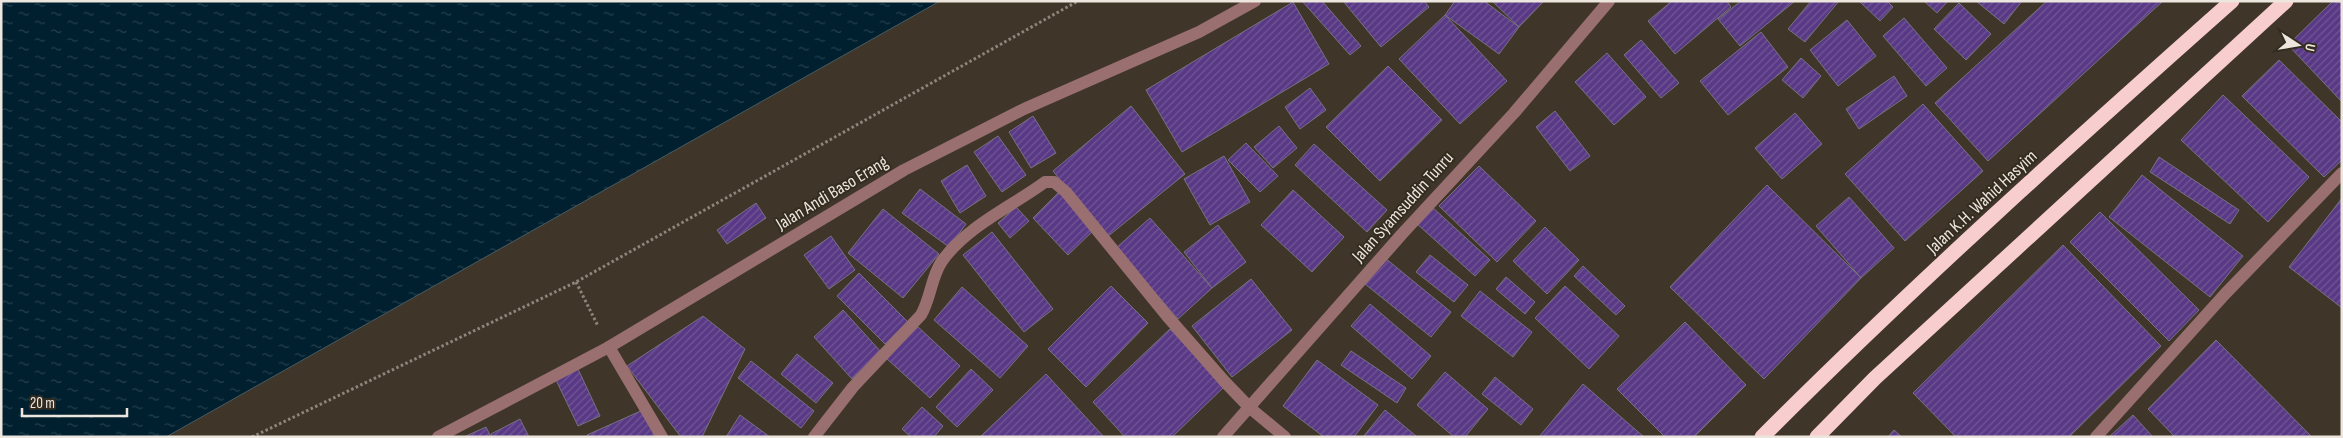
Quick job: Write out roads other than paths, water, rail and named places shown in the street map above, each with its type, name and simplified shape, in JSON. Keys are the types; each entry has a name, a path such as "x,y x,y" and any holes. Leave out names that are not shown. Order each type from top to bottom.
{"highway":[{"name":"Jalan K.H. Wahid Hasyim","path":"1762,437 1856,344 2112,108 2232,1"},
{"path":"1817,437 1875,378 2286,1"}],"street":[{"name":"Jalan Andi Baso Erang","path":"438,437 609,347 904,170 1024,109 1200,32 1255,1"},
{"name":"Jalan Syamsuddin Tunru","path":"1223,437 1402,234 1514,112 1610,1"},
{"path":"2096,437 2225,294 2342,173"},
{"path":"814,437 853,387 921,315 928,302 942,262 983,223 1045,182 1054,182 1066,192 1168,316 1250,408 1285,437"},
{"path":"609,347 662,437"}],"water":[{"path":"1,1 940,1 166,437 1,437"}]}
